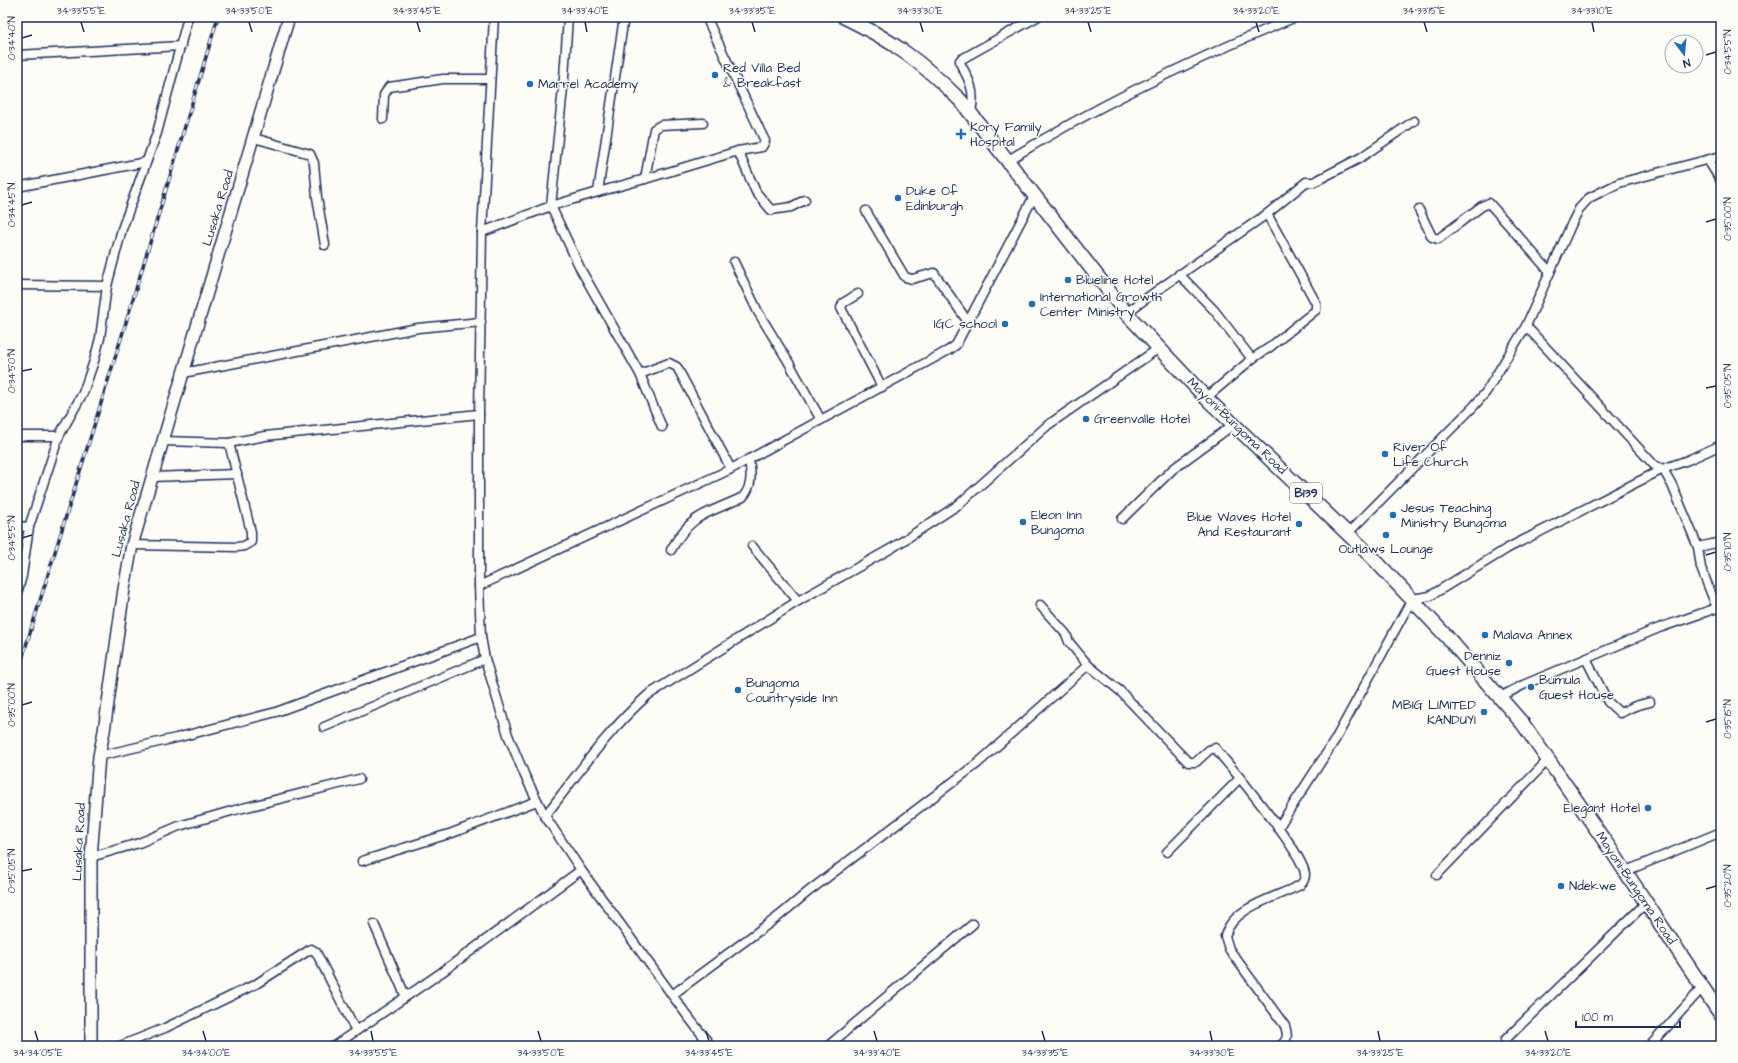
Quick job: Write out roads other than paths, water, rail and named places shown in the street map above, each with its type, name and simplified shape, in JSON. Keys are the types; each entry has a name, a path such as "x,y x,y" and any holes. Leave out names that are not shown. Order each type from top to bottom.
{"main road":[{"name":"Mayoni-Bungoma Road","path":"844,17 899,47 930,70 971,111 1007,161 1126,313 1233,425 1348,533 1412,599 1500,697 1523,724 1626,872 1721,1015"}],"street":[{"path":"18,591 22,576 29,527 59,436 83,393 94,361 100,338 107,286 122,229 157,133 188,17"},
{"name":"Lusaka Road","path":"91,1046 91,858 99,756 106,719 124,589 132,546 289,17"},
{"path":"494,17 482,232 482,322 478,414 479,586 481,637 485,659 508,735 525,776 545,816 581,870 711,1046"},
{"path":"568,17 552,206 581,270 640,374 662,427"},
{"path":"598,192 624,17"},
{"path":"482,232 552,206 598,192 645,180 738,151 762,147 765,140 706,17"},
{"path":"971,111 973,91 960,60 1037,17"},
{"path":"1007,161 1101,106 1224,47 1296,17"},
{"path":"17,56 181,46"},
{"path":"383,119 384,95 389,87 443,79 490,78"},
{"path":"1126,313 1179,274 1267,214 1306,182 1314,182 1360,158 1414,121"},
{"path":"645,180 654,129 661,125 703,123"},
{"path":"254,138 310,154 314,163 316,197 325,245"},
{"path":"738,151 756,192 771,210 791,207 805,200"},
{"path":"1348,533 1474,406 1486,392 1526,326 1572,223 1579,209 1589,198 1619,183 1721,156"},
{"path":"1708,160 1721,181"},
{"path":"17,186 146,162"},
{"path":"479,586 731,469 949,350 956,344 1034,196"},
{"path":"1419,210 1432,237 1438,240 1482,206 1489,203 1550,272"},
{"path":"866,211 905,277 909,279 934,272 968,322"},
{"path":"1206,398 1252,359 1313,314 1317,307 1267,214"},
{"path":"734,262 758,312 788,361 821,420"},
{"path":"1179,274 1214,310 1252,359"},
{"path":"17,285 107,286"},
{"path":"858,294 843,303 841,308 882,387"},
{"path":"183,373 418,328 482,322"},
{"path":"1500,697 1523,685 1586,660 1659,628 1719,607 1701,568 1698,547 1672,485 1663,469 1654,465 1526,326"},
{"path":"545,816 610,733 630,711 648,695 798,601 892,548 958,505 1048,425 1159,348"},
{"path":"640,374 669,363 677,367 731,469"},
{"path":"164,441 229,443 265,436 478,414"},
{"path":"1122,519 1174,469 1233,425"},
{"path":"17,436 59,436"},
{"path":"132,546 241,547 251,542 251,532 229,443"},
{"path":"1278,828 1335,740 1412,599 1430,596 1508,548 1663,469 1688,460 1721,445"},
{"path":"671,550 681,533 690,523 701,516 743,497 748,492 751,478 749,459"},
{"path":"152,477 237,474"},
{"path":"17,526 29,527"},
{"path":"1698,547 1721,542"},
{"path":"752,546 798,601"},
{"path":"1040,605 1066,634 1069,642 1088,665 1120,691 1188,762 1196,762 1209,750 1216,748 1278,828 1304,870 1304,882 1241,914 1231,924 1225,936 1229,949 1285,1026 1288,1034 1286,1041 1280,1046"},
{"path":"99,756 276,712 481,637"},
{"path":"324,727 485,659"},
{"path":"1586,660 1608,702 1620,713 1635,706 1650,702"},
{"path":"672,995 779,916 809,890 978,763 1088,665"},
{"path":"1437,875 1548,760"},
{"path":"1166,852 1240,778"},
{"path":"91,858 140,843 179,826 235,810 359,779"},
{"path":"362,861 452,833 537,801"},
{"path":"1626,872 1721,832"},
{"path":"334,1046 405,995 442,972 581,870"},
{"path":"1505,1040 1646,903"},
{"path":"374,924 405,995"},
{"path":"828,1046 973,924"},
{"path":"120,1046 165,1028 256,984 311,949 316,952 356,1031"},
{"path":"1650,1046 1702,988"}],"railway":[{"path":"17,675 218,17"}],"place":[{"name":"Red Villa Bed & Breakfast","path":"715,75"},
{"name":"Marrel Academy","path":"530,84"},
{"name":"Kory Family Hospital","path":"961,134"},
{"name":"Duke Of Edinburgh","path":"898,198"},
{"name":"Blueline Hotel","path":"1068,280"},
{"name":"International Growth Center Ministry","path":"1032,304"},
{"name":"IGC school","path":"1005,324"},
{"name":"Greenvalle Hotel","path":"1086,419"},
{"name":"River Of Life Church","path":"1385,454"},
{"name":"Jesus Teaching Ministry Bungoma","path":"1393,515"},
{"name":"Eleon Inn Bungoma","path":"1023,522"},
{"name":"Blue Waves Hotel And Restaurant","path":"1299,524"},
{"name":"Outlaws Lounge","path":"1386,535"},
{"name":"Malava Annex","path":"1485,635"},
{"name":"Denniz Guest House","path":"1509,663"},
{"name":"Bumula Guest House","path":"1531,687"},
{"name":"Bungoma Countryside Inn","path":"738,690"},
{"name":"MBIG LIMITED KANDUYI","path":"1484,712"},
{"name":"Elegant Hotel","path":"1648,808"},
{"name":"Ndekwe","path":"1561,886"}]}
